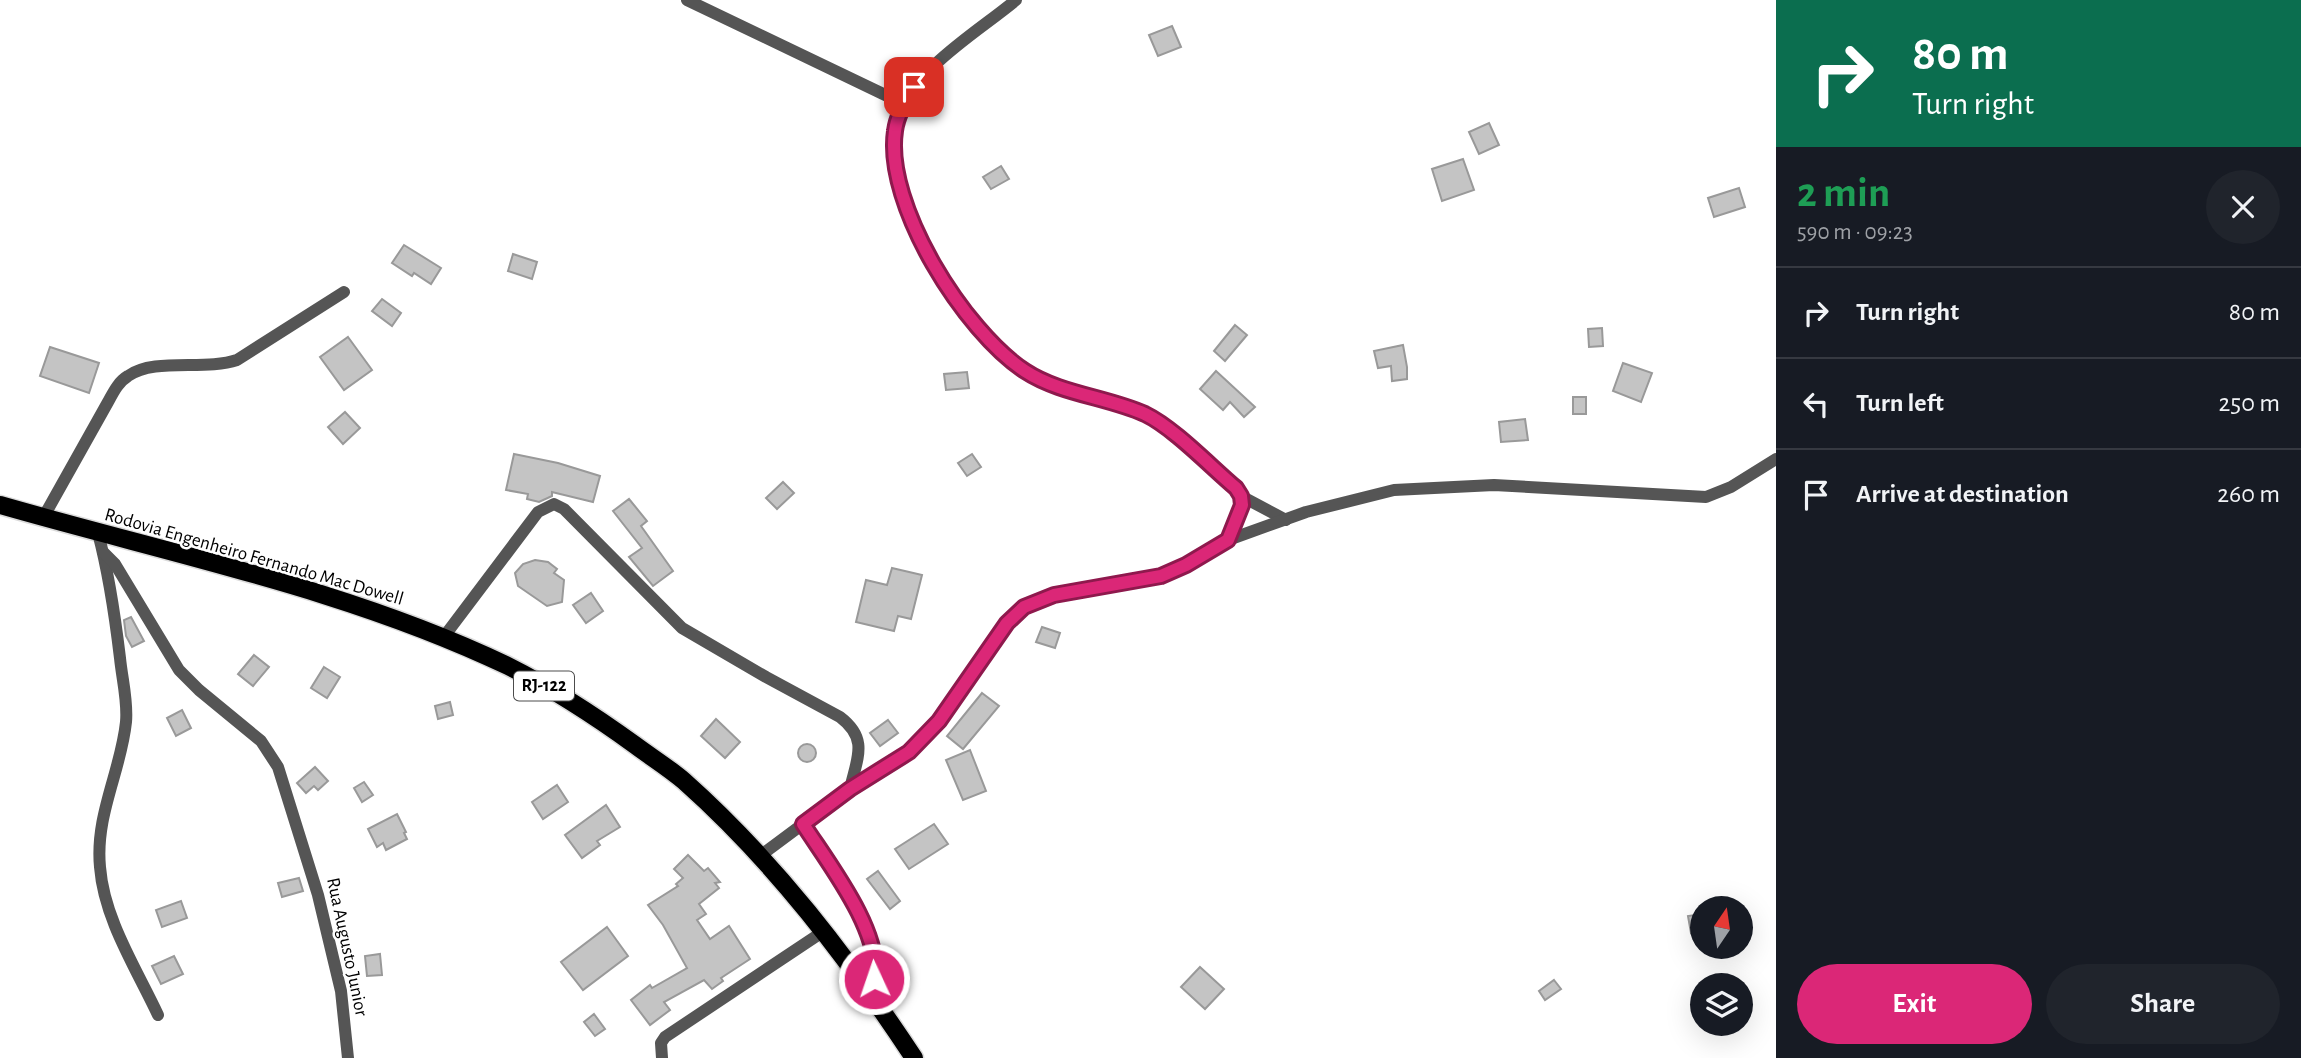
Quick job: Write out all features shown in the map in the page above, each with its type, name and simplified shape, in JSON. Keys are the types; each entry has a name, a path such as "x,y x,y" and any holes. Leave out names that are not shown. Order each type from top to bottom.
{"main road":[{"name":"Rodovia Engenheiro Fernando Mac Dowell","path":"0,505 289,584 390,617 520,673 613,729 684,781 760,856 824,931 871,993 914,1058"}],"street":[{"path":"687,0 904,104"},
{"path":"1016,0 937,64 914,87 904,104 895,133 896,167 908,209 925,249 955,300 982,334 1026,372 1064,388 1147,415 1175,435 1241,496 1286,520"},
{"path":"43,518 108,402 128,375 160,367 223,365 237,360 344,292"},
{"path":"760,856 850,789 909,752 939,721 1007,623 1024,607 1054,595 1161,576 1186,565 1228,540 1306,512 1395,490 1494,485 1706,497 1731,487 1776,459"},
{"path":"1228,540 1240,513 1241,496"},
{"path":"443,638 538,512 554,505 564,509 682,628 840,716 851,725 857,733 859,745 850,789"},
{"path":"98,533 117,627 126,713 123,738 101,828 100,867 104,894 114,923 159,1014"},
{"name":"Rua Augusto Junior","path":"103,552 115,564 179,670 261,741 278,767 303,845 341,991 348,1058"},
{"path":"803,824 850,898 874,949 876,965 871,993"},
{"path":"662,1058 661,1042 666,1037 824,931"}],"building":[{"path":"1172,26 1181,47 1158,56 1149,35"},
{"path":"1489,123 1499,145 1479,154 1469,132"},
{"path":"1463,159 1474,190 1442,201 1432,169"},
{"path":"1001,166 1009,179 991,189 983,177"},
{"path":"1739,188 1745,207 1714,217 1708,198"},
{"path":"404,245 441,268 431,284 392,263"},
{"path":"513,254 537,262 532,279 508,271"},
{"path":"382,299 401,313 392,326 372,311"},
{"path":"1235,325 1247,335 1225,361 1214,351"},
{"path":"1602,328 1603,346 1589,347 1588,329"},
{"path":"348,337 372,370 344,390 320,357"},
{"path":"1403,345 1407,379 1392,381 1391,366 1378,368 1374,351"},
{"path":"50,347 99,363 89,393 40,376"},
{"path":"1623,363 1652,373 1641,402 1613,391"},
{"path":"1216,371 1255,407 1244,417 1230,402 1223,410 1200,389"},
{"path":"967,372 969,388 946,390 944,374"},
{"path":"1573,397 1586,397 1586,414 1573,414"},
{"path":"345,412 360,428 343,444 328,427"},
{"path":"1525,419 1528,440 1501,442 1499,422"},
{"path":"514,454 558,463 600,476 593,502 552,492 552,496 539,502 527,499 528,494 506,490"},
{"path":"972,454 981,467 967,476 958,463"},
{"path":"783,482 794,493 777,509 766,498"},
{"path":"629,499 647,521 641,526 673,571 653,586 629,557 642,548 613,511"},
{"path":"535,560 548,562 557,569 554,573 564,580 562,602 547,606 518,586 515,573 523,564"},
{"path":"892,568 922,575 911,619 898,616 894,631 856,622 866,580 887,585"},
{"path":"591,593 603,611 586,623 573,605"},
{"path":"131,617 144,641 132,647 126,636 124,620"},
{"path":"1042,627 1060,633 1055,648 1036,642"},
{"path":"254,655 269,667 253,686 238,674"},
{"path":"324,667 340,677 327,698 311,688"},
{"path":"982,693 999,706 963,749 947,736"},
{"path":"450,702 453,715 438,719 435,706"},
{"path":"182,710 191,728 176,736 167,718"},
{"path":"716,719 740,742 725,758 701,736"},
{"path":"888,720 898,733 880,746 870,733"},
{"path":"803,744 811,744 816,753 814,760 803,762 798,757 798,749"},
{"path":"970,750 986,791 963,800 946,760"},
{"path":"315,767 328,781 318,790 314,786 306,793 297,783"},
{"path":"364,782 373,795 362,802 354,788"},
{"path":"557,785 568,802 543,819 532,802"},
{"path":"606,805 620,827 597,841 600,845 582,858 565,835"},
{"path":"397,814 407,839 386,850 383,843 377,847 368,829"},
{"path":"934,824 948,844 909,869 895,849"},
{"path":"688,855 704,871 708,868 720,882 715,883 719,888 699,904 706,914 697,920 710,939 729,926 750,959 721,978 723,981 712,989 704,980 664,1002 670,1010 650,1025 631,1000 650,985 652,988 687,968 663,925 648,905 678,886 676,884 683,878 674,869"},
{"path":"878,871 900,901 890,909 867,879"},
{"path":"299,878 303,891 282,897 278,883"},
{"path":"181,901 187,918 162,927 156,910"},
{"path":"607,927 628,956 583,990 561,962"},
{"path":"380,954 382,975 367,976 365,956"},
{"path":"174,956 183,974 161,984 152,966"},
{"path":"1200,967 1224,989 1205,1009 1181,987"},
{"path":"1554,980 1561,989 1545,1000 1539,991"},
{"path":"594,1014 605,1029 595,1036 584,1022"}],"route":[{"path":"874,979 874,949 864,927 850,898 803,824 850,789 909,752 939,721 1007,623 1024,607 1054,595 1161,576 1186,565 1228,540 1242,505 1236,488 1165,427 1147,415 1064,388 1026,372 982,334 955,300 925,249 908,209 896,167 895,133 899,113 914,87"}]}
